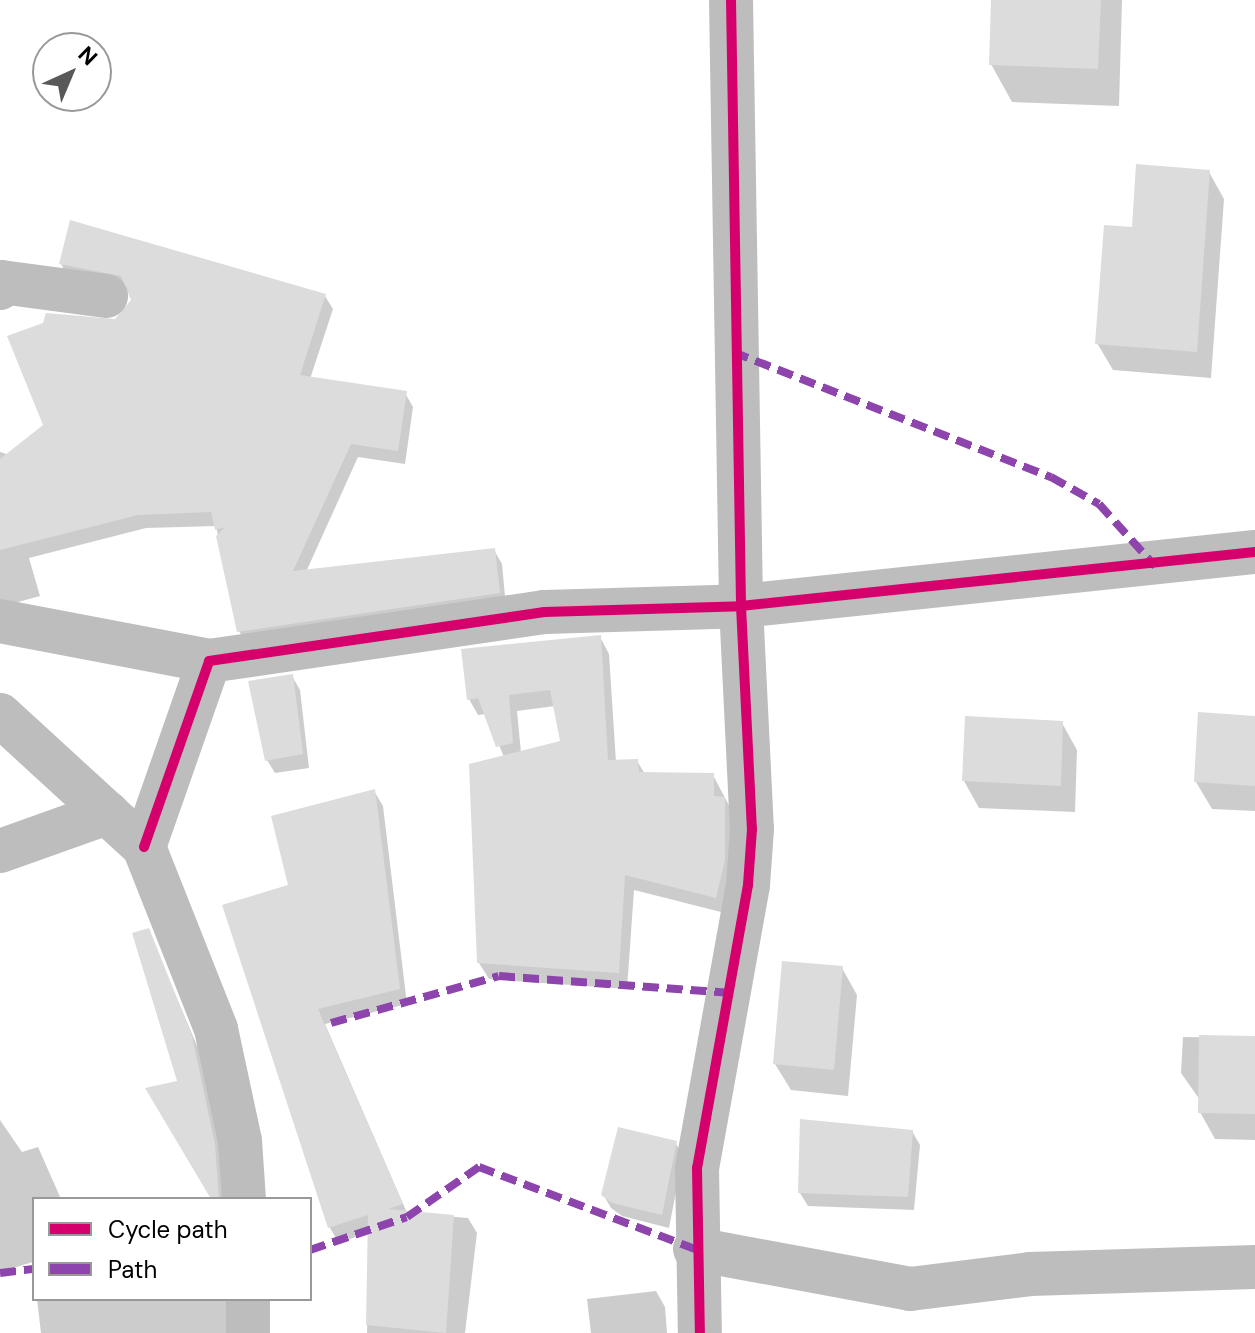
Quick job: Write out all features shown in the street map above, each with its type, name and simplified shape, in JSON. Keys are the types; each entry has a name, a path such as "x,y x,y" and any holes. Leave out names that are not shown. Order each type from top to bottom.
{"street":[{"path":"700,1333 695,1249 697,1168 748,885 751,785 741,606 731,0"},
{"path":"0,288 1,282 106,296"},
{"path":"0,621 209,661 544,612 741,606 1255,552"},
{"path":"144,847 209,661"},
{"path":"0,715 144,847 227,1067 244,1197"},
{"path":"0,851 107,813"},
{"path":"695,1249 910,1289 1030,1274 1255,1267"},
{"path":"248,1301 248,1333"}],"building":[{"path":"991,0 1101,0 1098,69 989,65"},
{"path":"1136,164 1210,170 1197,352 1095,344 1104,225 1132,227"},
{"path":"70,220 326,294 300,375 407,391 398,451 351,444 293,571 495,548 500,593 237,632 216,536 225,527 215,530 211,512 138,515 0,550 0,459 43,425 7,336 43,323 46,313 115,319 131,300 121,276 59,264"},
{"path":"601,635 608,760 638,759 639,772 714,773 714,796 725,797 725,860 716,898 625,875 619,973 477,963 469,764 560,741 550,690 509,695 513,743 496,747 478,698 467,700 461,649"},
{"path":"293,674 303,754 265,761 248,681"},
{"path":"1198,712 1255,716 1255,786 1194,782"},
{"path":"965,716 1063,721 1061,786 962,781"},
{"path":"375,789 400,989 318,1009 403,1204 388,1209 454,1215 446,1333 366,1325 368,1215 328,1228 222,905 288,885 271,816"},
{"path":"149,928 192,1036 215,1144 219,1197 210,1197 145,1088 177,1081 132,933"},
{"path":"782,961 843,966 834,1070 773,1064"},
{"path":"1199,1035 1255,1036 1255,1114 1198,1113"},
{"path":"800,1119 913,1130 908,1197 798,1193"},
{"path":"618,1127 677,1141 662,1215 612,1203 601,1195"}],"marked path":[{"path":"733,352 1051,477 1099,504 1155,566"},
{"path":"331,1023 499,976 728,993"},
{"path":"312,1249 407,1217 479,1167 695,1249"},
{"path":"0,1273 32,1269"}],"cycle path":[{"path":"731,0 741,606 1255,552"},
{"path":"144,847 209,661 544,612 741,606 752,829 748,885 697,1168 700,1333"}]}
